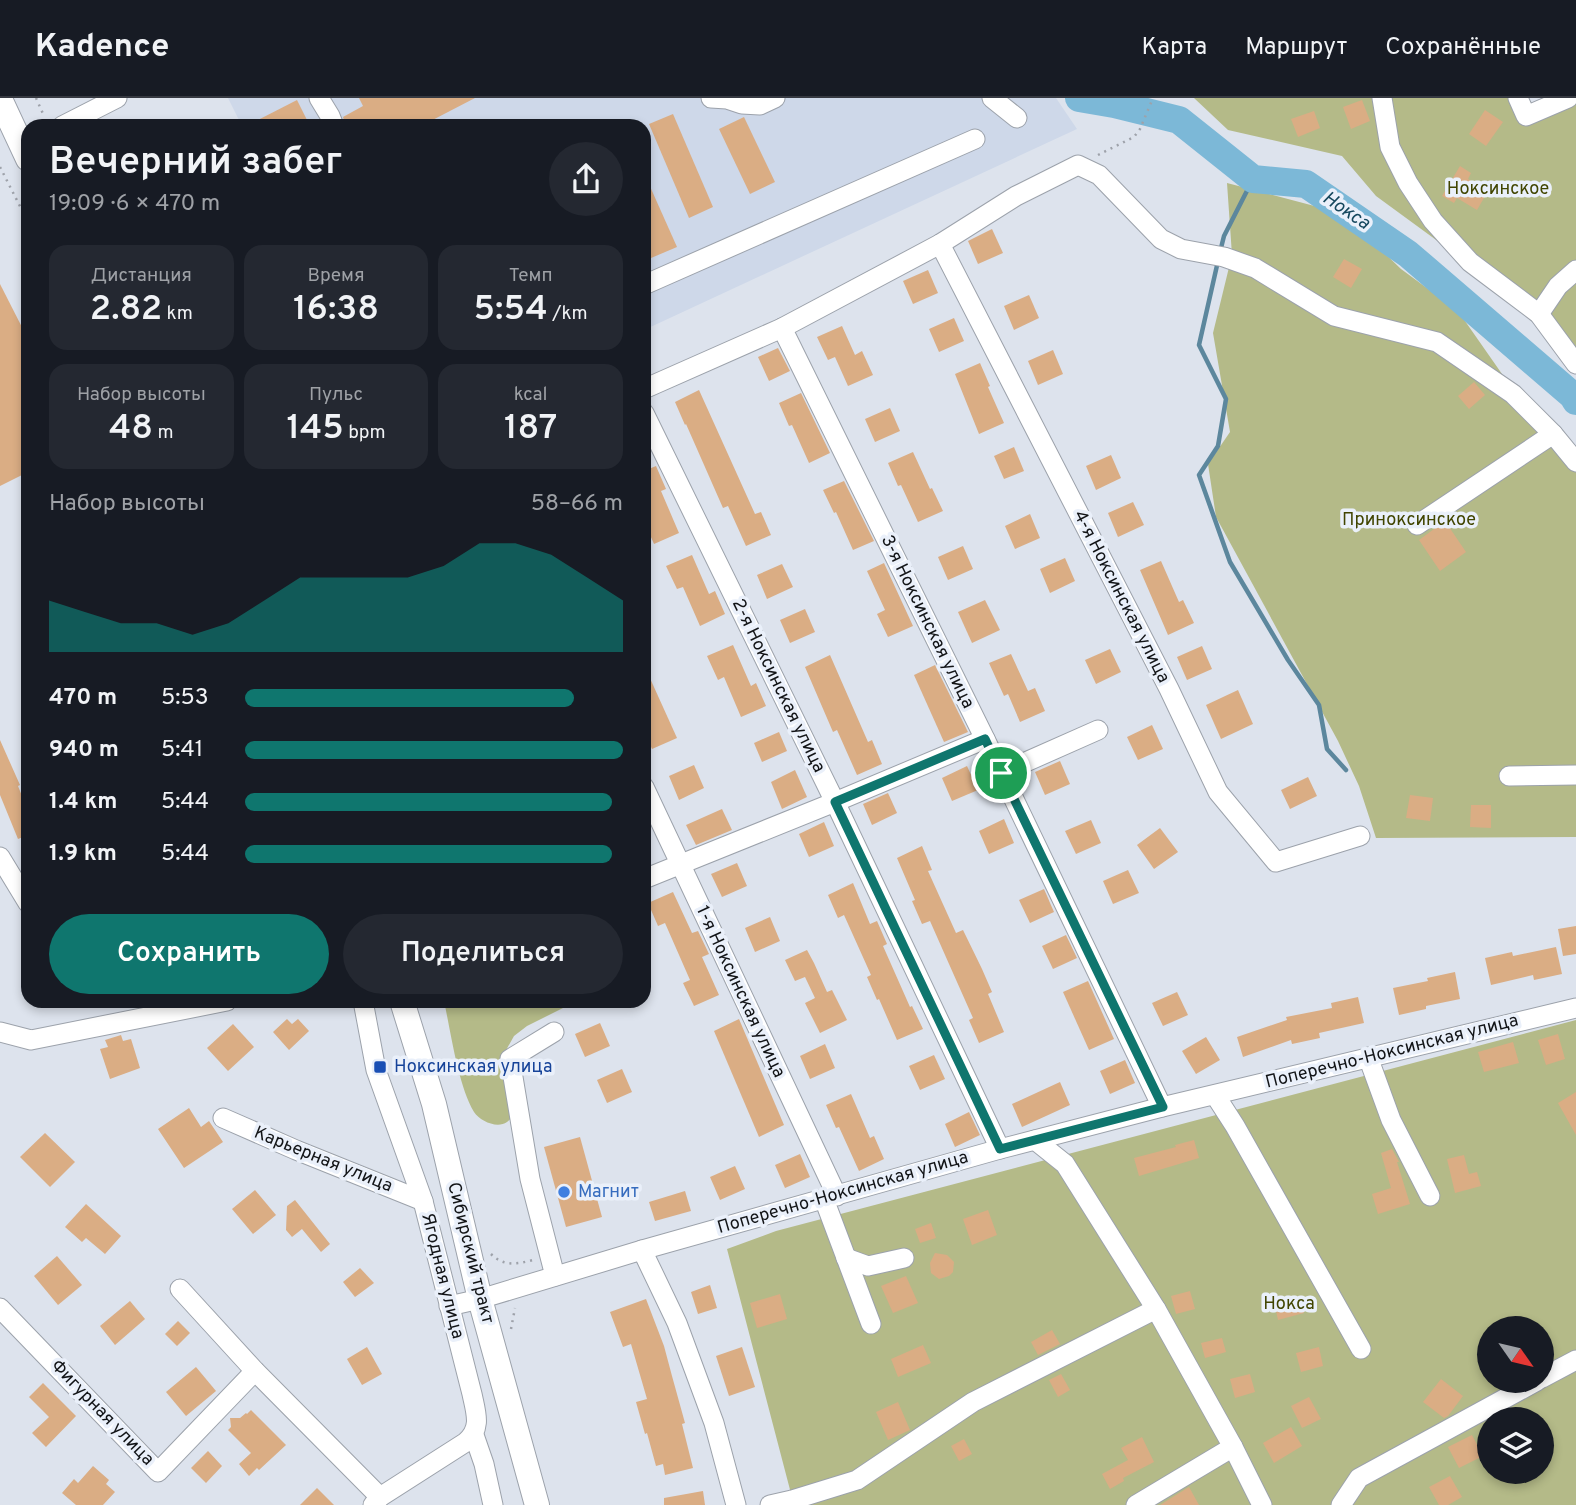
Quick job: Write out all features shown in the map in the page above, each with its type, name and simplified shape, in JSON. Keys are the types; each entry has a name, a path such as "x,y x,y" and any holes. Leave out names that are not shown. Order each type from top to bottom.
{"main road":[{"path":"0,99 21,140"},
{"name":"Сибирский тракт","path":"404,1008 434,1104 480,1299 537,1505"}],"street":[{"path":"76,119 117,98"},
{"path":"319,98 331,119"},
{"path":"711,98 760,105 775,98"},
{"path":"992,98 1017,118"},
{"path":"1382,98 1390,147 1408,183 1433,221 1469,262 1539,314 1576,364"},
{"path":"1517,98 1526,116 1569,98"},
{"path":"651,282 975,139"},
{"path":"651,386 782,328 940,244 1016,196 1077,165 1099,175 1161,239 1181,249 1219,256 1255,268 1334,316 1437,342 1513,394 1553,434 1576,462"},
{"name":"4-я Ноксинская улица","path":"940,244 1156,664 1218,792 1276,862 1360,836"},
{"path":"1539,314 1558,286 1576,270"},
{"name":"3-я Ноксинская улица","path":"782,328 1163,1107"},
{"name":"2-я Ноксинская улица","path":"651,427 835,802 1000,1149"},
{"path":"1417,525 1553,434"},
{"path":"1001,773 1098,730"},
{"path":"651,877 985,739"},
{"path":"1508,776 1576,775"},
{"name":"1-я Ноксинская улица","path":"651,803 831,1198 846,1258 871,1324"},
{"path":"0,857 21,892"},
{"path":"0,1032 32,1040 192,1008"},
{"name":"Ягодная улица","path":"364,1008 376,1070 423,1201 475,1407 477,1419 474,1435 493,1505"},
{"name":"Поперечно-Ноксинская улица","path":"449,1307 1000,1149 1576,1008"},
{"path":"554,1032 510,1059 530,1179 555,1276"},
{"path":"1368,1057 1391,1120 1430,1196"},
{"path":"1215,1095 1361,1349"},
{"name":"Карьерная улица","path":"223,1118 423,1201"},
{"path":"1035,1140 1065,1164 1156,1309 1262,1505"},
{"path":"642,1250 677,1323 714,1423 736,1505"},
{"path":"846,1258 868,1266 904,1258"},
{"path":"180,1289 377,1501 474,1435"},
{"name":"Фигурная улица","path":"0,1308 158,1472 255,1371"},
{"path":"770,1505 857,1480 973,1402 1156,1309"},
{"path":"1554,1372 1576,1360"},
{"path":"1341,1505 1359,1478 1515,1393"},
{"path":"1136,1505 1233,1447"}],"path":[{"path":"36,98 44,116"},
{"path":"1077,165 1134,137 1153,98"},
{"path":"0,167 21,208"},
{"path":"489,1252 507,1264 550,1255"}],"shaded area":[{"path":"228,98 1056,98 1077,129 651,327 651,119 238,119"}],"green space":[{"name":"Ноксинское","path":"1194,98 1515,98 1523,115 1576,98 1576,355 1469,264 1376,196 1342,156 1228,130"},
{"name":"Приноксинское","path":"1227,183 1322,208 1371,240 1401,269 1458,311 1509,384 1576,453 1576,837 1376,838 1359,786 1338,741 1216,517 1208,464 1230,432 1213,333 1232,255"},
{"path":"445,1008 563,1008 527,1026 514,1036 505,1052 518,1109 503,1124 489,1123 474,1112 459,1073"},
{"name":"Нокса","path":"1576,1020 1576,1505 794,1505 727,1249 776,1231"}],"building":[{"path":"359,98 475,98 434,119 344,119 363,106"},
{"path":"297,100 306,119 260,119"},
{"path":"1362,100 1370,121 1351,129 1343,107"},
{"path":"1485,110 1503,122 1486,146 1469,134"},
{"path":"1314,111 1320,128 1298,137 1291,119"},
{"path":"673,114 713,207 689,218 651,123"},
{"path":"744,117 775,182 750,194 719,129"},
{"path":"1460,166 1471,173 1468,179 1488,191 1477,210 1457,198 1454,203 1442,196"},
{"path":"651,189 677,247 651,258"},
{"path":"992,229 1003,253 978,264 968,241"},
{"path":"1344,259 1362,269 1351,288 1333,277"},
{"path":"928,270 938,293 913,304 903,281"},
{"path":"0,284 21,325 21,476 0,486"},
{"path":"1029,295 1039,318 1014,330 1004,306"},
{"path":"954,318 964,341 939,352 929,329"},
{"path":"842,326 855,355 862,351 873,375 848,386 835,357 828,360 817,337"},
{"path":"778,348 790,371 769,381 758,357"},
{"path":"1053,350 1063,374 1038,385 1028,361"},
{"path":"980,363 1004,423 979,434 955,374"},
{"path":"1474,382 1485,395 1469,409 1458,396"},
{"path":"699,390 755,514 761,512 771,535 746,546 728,506 723,508 675,402"},
{"path":"801,393 830,453 809,463 779,403"},
{"path":"890,408 900,431 875,442 865,419"},
{"path":"1014,447 1024,471 1004,479 994,456"},
{"path":"913,452 943,511 918,522 888,463"},
{"path":"1111,455 1121,478 1096,490 1086,466"},
{"path":"656,466 666,489 661,491 679,533 654,544 651,537 651,468"},
{"path":"844,481 874,541 853,550 823,490"},
{"path":"1133,502 1144,525 1118,537 1108,513"},
{"path":"1030,514 1040,538 1015,549 1005,526"},
{"path":"1445,521 1466,552 1440,571 1419,540"},
{"path":"963,546 973,569 948,580 938,557"},
{"path":"692,555 709,594 715,591 725,614 700,626 683,587 677,589 666,566"},
{"path":"1065,558 1075,581 1050,593 1040,569"},
{"path":"1161,561 1179,602 1183,600 1194,623 1168,635 1140,570"},
{"path":"884,563 913,626 888,637 877,614 885,610 867,571"},
{"path":"782,564 793,587 767,599 757,575"},
{"path":"985,600 1000,630 972,643 958,612"},
{"path":"805,609 815,632 790,643 780,620"},
{"path":"733,645 751,686 756,683 766,706 741,717 724,677 718,680 707,656"},
{"path":"1202,646 1212,669 1187,680 1177,657"},
{"path":"1110,649 1121,672 1096,684 1085,660"},
{"path":"1011,654 1028,691 1035,688 1045,711 1020,722 1008,694 1004,696 989,663"},
{"path":"830,655 868,742 872,740 882,764 857,775 837,730 833,732 805,667"},
{"path":"935,665 968,732 944,742 914,675"},
{"path":"651,680 677,738 652,749 651,747"},
{"path":"1238,690 1253,724 1221,739 1206,705"},
{"path":"1152,725 1163,749 1138,760 1127,737"},
{"path":"779,732 787,751 762,762 754,743"},
{"path":"0,740 20,785 21,838 18,839 0,795"},
{"path":"1060,761 1070,784 1045,795 1035,772"},
{"path":"694,765 704,788 679,800 669,776"},
{"path":"967,766 978,790 952,801 942,778"},
{"path":"795,770 807,797 782,809 771,782"},
{"path":"1308,777 1317,796 1290,809 1281,790"},
{"path":"888,793 897,813 872,825 863,804"},
{"path":"1410,795 1433,798 1430,821 1406,818"},
{"path":"1471,805 1491,805 1491,828 1470,827"},
{"path":"722,809 732,830 696,845 686,825"},
{"path":"1004,819 1014,843 989,854 979,831"},
{"path":"1091,820 1101,843 1076,854 1065,831"},
{"path":"824,822 834,846 809,857 799,834"},
{"path":"1160,828 1178,852 1154,869 1137,845"},
{"path":"922,846 932,870 928,871 956,933 963,930 982,969 992,992 988,994 1004,1032 979,1043 969,1020 973,1018 930,921 922,924 897,858"},
{"path":"737,863 747,886 722,897 711,874"},
{"path":"1128,870 1139,893 1113,904 1103,881"},
{"path":"853,883 870,924 877,921 887,944 883,946 910,1007 912,1006 923,1029 897,1040 867,977 871,975 844,915 838,918 828,895"},
{"path":"1044,889 1054,912 1030,923 1019,900"},
{"path":"673,892 692,933 698,931 709,954 702,957 719,995 694,1006 683,983 690,980 665,923 658,926 651,910 651,902"},
{"path":"770,917 780,941 755,952 745,928"},
{"path":"1576,926 1576,954 1563,956 1558,929"},
{"path":"1066,935 1077,958 1053,969 1042,946"},
{"path":"1556,947 1562,974 1534,980 1533,975 1491,985 1485,958 1512,952 1513,956"},
{"path":"807,950 827,992 832,990 847,1020 820,1033 805,1003 815,998 805,977 795,981 785,960"},
{"path":"1455,972 1460,999 1399,1015 1393,988"},
{"path":"1088,981 1114,1039 1089,1050 1063,992"},
{"path":"1177,992 1188,1015 1163,1026 1152,1003"},
{"path":"1358,997 1364,1023 1319,1033 1320,1038 1292,1044 1291,1040 1243,1057 1237,1037 1287,1020 1286,1017 1332,1008 1331,1003"},
{"path":"287,1019 292,1024 298,1019 309,1031 289,1050 273,1032"},
{"path":"739,1019 784,1125 759,1137 714,1031"},
{"path":"600,1023 610,1046 585,1057 575,1034"},
{"path":"233,1024 254,1047 228,1071 207,1048"},
{"path":"1558,1034 1565,1059 1546,1065 1538,1040"},
{"path":"121,1035 123,1041 131,1039 140,1068 110,1079 100,1049 108,1047 105,1040"},
{"path":"1206,1037 1220,1060 1196,1074 1182,1051"},
{"path":"1513,1042 1519,1063 1484,1072 1478,1052"},
{"path":"825,1044 835,1068 810,1079 800,1056"},
{"path":"934,1055 945,1079 920,1090 909,1066"},
{"path":"1125,1060 1135,1083 1110,1094 1100,1071"},
{"path":"622,1069 632,1092 607,1103 597,1080"},
{"path":"1060,1082 1070,1105 1022,1127 1012,1104"},
{"path":"1576,1092 1576,1135 1558,1103"},
{"path":"851,1094 870,1138 874,1136 884,1159 859,1171 826,1105"},
{"path":"189,1108 201,1127 209,1121 223,1142 184,1168 158,1129"},
{"path":"969,1112 980,1135 955,1147 945,1124"},
{"path":"45,1133 75,1162 50,1187 20,1157"},
{"path":"580,1137 602,1217 566,1227 544,1147"},
{"path":"1194,1140 1199,1158 1139,1176 1134,1158"},
{"path":"1392,1149 1399,1162 1410,1204 1378,1214 1372,1194 1391,1188 1381,1153"},
{"path":"800,1154 810,1177 785,1188 775,1165"},
{"path":"1464,1155 1469,1174 1477,1172 1481,1186 1455,1193 1447,1159"},
{"path":"735,1166 745,1189 720,1200 710,1177"},
{"path":"255,1190 276,1215 253,1234 232,1209"},
{"path":"685,1191 691,1211 655,1221 649,1202"},
{"path":"295,1200 330,1244 321,1252 302,1229 292,1237 286,1230 287,1206"},
{"path":"86,1204 121,1236 105,1254 86,1238 82,1242 65,1227"},
{"path":"988,1210 997,1235 972,1245 963,1219"},
{"path":"931,1223 936,1238 920,1243 915,1229"},
{"path":"935,1253 947,1255 954,1262 953,1272 949,1276 939,1279 931,1273 930,1263"},
{"path":"57,1256 82,1285 58,1305 34,1276"},
{"path":"360,1268 374,1283 355,1297 343,1282"},
{"path":"906,1276 918,1303 893,1313 881,1286"},
{"path":"710,1285 717,1308 698,1314 691,1292"},
{"path":"1190,1291 1195,1309 1176,1314 1171,1296"},
{"path":"780,1294 787,1319 757,1328 750,1303"},
{"path":"646,1299 664,1346 685,1423 682,1424 693,1468 665,1475 663,1464 656,1466 636,1402 647,1399 631,1344 623,1347 610,1312"},
{"path":"1301,1299 1304,1313 1278,1320 1275,1306"},
{"path":"130,1301 145,1319 115,1345 100,1326"},
{"path":"178,1321 190,1333 177,1346 165,1334"},
{"path":"1052,1330 1060,1344 1038,1355 1031,1342"},
{"path":"1222,1338 1226,1352 1205,1358 1201,1343"},
{"path":"923,1345 931,1363 898,1377 891,1359"},
{"path":"367,1347 382,1374 362,1385 347,1359"},
{"path":"742,1347 755,1387 729,1396 716,1356"},
{"path":"1319,1347 1323,1366 1301,1372 1296,1353"},
{"path":"196,1367 216,1391 186,1416 166,1392"},
{"path":"1061,1374 1070,1390 1058,1397 1049,1380"},
{"path":"1250,1374 1255,1392 1235,1398 1230,1379"},
{"path":"1441,1379 1463,1396 1444,1418 1423,1402"},
{"path":"43,1383 76,1416 46,1447 32,1433 49,1417 29,1397"},
{"path":"1309,1397 1321,1419 1302,1428 1291,1406"},
{"path":"898,1402 910,1430 888,1440 876,1412"},
{"path":"251,1410 286,1445 249,1476 239,1464 251,1453 228,1430 231,1427 230,1418 240,1418"},
{"path":"1291,1427 1302,1446 1274,1463 1263,1443"},
{"path":"1472,1435 1477,1445 1477,1459 1459,1468 1448,1447"},
{"path":"1142,1437 1154,1462 1123,1478 1124,1481 1110,1489 1102,1474 1128,1460 1121,1448"},
{"path":"964,1439 972,1454 959,1461 951,1446"},
{"path":"208,1451 222,1466 206,1483 191,1468"},
{"path":"93,1466 109,1480 106,1484 115,1492 103,1505 76,1505 62,1493 74,1479 78,1483"},
{"path":"1450,1476 1462,1497 1448,1505 1439,1505 1429,1487"},
{"path":"1189,1487 1199,1505 1160,1505"},
{"path":"317,1488 334,1505 300,1505"},
{"path":"703,1491 705,1505 664,1505 664,1498"}],"waterway":[{"name":"Нокса","path":"1079,98 1179,120 1253,179 1306,184 1408,254 1576,401"},
{"path":"1220,252 1224,236 1253,179"},
{"path":"1218,261 1199,345 1226,399 1218,446 1199,475 1230,562 1288,660 1319,705 1327,749 1346,770"}],"place":[{"name":"Ноксинская улица","path":"380,1067"},
{"name":"Магнит","path":"564,1192"}],"route":[{"path":"985,739 1001,773 1163,1107 1000,1149 835,802 985,739"}]}
